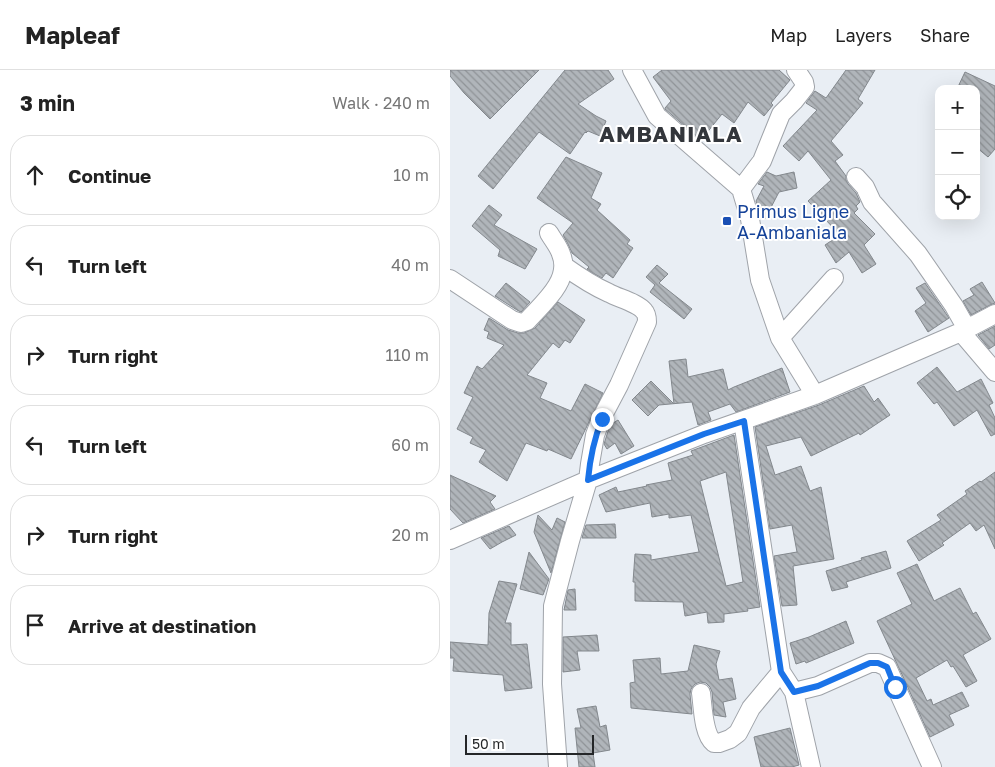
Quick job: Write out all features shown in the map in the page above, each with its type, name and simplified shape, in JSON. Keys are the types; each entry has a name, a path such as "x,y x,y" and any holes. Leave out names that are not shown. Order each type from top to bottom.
{"street":[{"path":"632,70 657,116 741,190 750,219 760,280 780,338 816,395"},
{"path":"741,190 762,161 781,114 805,87 796,70"},
{"path":"856,177 864,186 872,202 918,254 954,306 964,330 995,372"},
{"path":"450,279 512,320 521,323 527,322 556,288 561,279 564,266 562,254 549,233"},
{"path":"558,767 552,684 553,606 588,480 595,435 647,322 644,310 585,281 564,266"},
{"path":"780,338 834,278"},
{"path":"450,540 588,480 704,434 816,395 964,330 995,314"},
{"path":"744,421 781,672 794,692 811,767"},
{"path":"794,692 818,686 870,663 878,663 887,667 932,767"},
{"path":"701,693 708,736 714,743 719,743 730,739 738,732 751,708 781,672"}],"building":[{"path":"450,70 539,70 490,119 450,76"},
{"path":"565,70 608,70 614,79 578,104 606,121 600,136 588,131 585,132 570,154 539,132 493,189 478,176"},
{"path":"662,70 779,70 790,80 771,103 773,105 764,116 748,102 734,123 722,114 701,140 665,109 671,101 653,77"},
{"path":"846,70 875,70 858,99 863,103 831,141 843,155 835,161 846,176 848,184 856,193 860,202 856,206 858,209 854,213 875,234 864,245 876,264 862,273 849,252 836,263 825,245 840,235 808,201 831,180 808,151 799,161 783,146 817,110 806,103 815,91 826,98"},
{"path":"965,72 995,86 995,149 988,157 980,150 980,85 959,85"},
{"path":"566,157 602,173 591,198 601,204 597,210 630,240 627,244 633,248 613,278 606,273 602,278 587,269 589,267 572,253 563,235 573,223 537,198"},
{"path":"767,172 776,176 794,172 797,188 779,192 765,219 760,217 756,201 764,186 758,184"},
{"path":"489,205 502,215 494,225 537,249 525,269 498,256 500,250 472,226"},
{"path":"657,265 668,274 659,283 692,309 684,319 650,292 655,285 646,277"},
{"path":"982,282 995,303 971,315 963,301 974,295 970,289"},
{"path":"506,283 530,302 521,312 495,296"},
{"path":"925,283 949,318 928,332 915,311 926,303 916,288"},
{"path":"558,302 585,320 570,343 565,340 559,348 553,343 527,375 547,383 540,398 571,411 585,384 603,393 571,459 548,449 547,451 526,443 507,481 479,462 486,450 470,443 473,437 457,429 473,397 464,393 477,366 482,369 504,345 487,338 489,332 484,330 489,318 508,330 524,333 535,328"},
{"path":"995,326 995,345 989,349 978,335"},
{"path":"686,359 688,377 723,369 728,390 782,368 790,392 736,412 730,404 708,412 711,420 698,425 692,402 674,404 669,361"},
{"path":"937,367 957,392 981,379 993,403 989,405 995,418 995,434 991,436 977,410 954,426 937,402 934,404 917,383"},
{"path":"651,381 674,404 659,405 648,416 632,400"},
{"path":"864,386 874,402 878,398 890,415 860,435 859,433 811,456 801,437 766,446 775,475 801,466 810,491 821,487 834,559 793,566 797,605 782,606 774,556 797,552 792,525 770,529 755,427 819,405"},
{"path":"618,420 634,446 621,454 615,443 607,449 604,444 610,425"},
{"path":"734,435 760,607 747,609 748,611 724,614 724,622 708,623 707,612 685,616 683,602 635,601 635,582 633,582 635,554 651,555 651,560 699,552 691,515 669,518 669,514 652,517 650,503 606,512 599,495 616,487 618,492 672,480 668,463 693,455 691,451","holes":["726,472 743,582 726,586 700,481"]},
{"path":"995,472 995,549 984,525 976,531 970,523 942,543 944,545 919,561 907,541 941,520 937,515 967,494 965,491"},
{"path":"450,475 496,496 490,502 495,509 463,523 450,509"},
{"path":"538,515 552,530 557,518 565,522 551,573 534,532"},
{"path":"615,524 616,538 582,538 586,525"},
{"path":"509,526 516,535 490,549 481,538"},
{"path":"886,551 891,568 846,582 848,587 832,591 826,571"},
{"path":"529,552 549,579 543,595 520,589"},
{"path":"917,564 934,601 960,588 973,614 976,612 991,639 963,655 977,681 966,687 947,660 916,678 927,701 931,699 933,705 962,692 969,706 949,715 954,725 930,737 877,621 912,604 897,573"},
{"path":"499,581 517,584 505,623 511,623 511,645 527,644 532,688 505,691 503,675 453,671 454,658 450,658 450,642 488,645 489,613"},
{"path":"575,589 576,610 564,610 568,590"},
{"path":"846,621 854,643 806,663 805,661 796,664 790,643"},
{"path":"597,635 599,651 577,651 580,670 563,672 563,637"},
{"path":"694,645 720,651 716,664 719,680 732,678 736,699 723,702 726,717 714,715 710,687 706,683 700,682 691,689 692,714 631,708 630,683 635,682 633,660 660,658 661,674 688,671"},
{"path":"596,706 600,727 606,725 610,750 593,753 595,767 579,767 575,728 581,728 577,709"},
{"path":"790,728 799,765 792,767 761,767 754,737"}],"place":[{"name":"Primus Ligne A-Ambaniala","path":"727,221"}],"district":[{"name":"AMBANIALA","path":"671,133"}],"route":[{"path":"602,419 592,447 588,480 704,434 744,421 781,672 794,692 818,686 870,663 878,663 887,667 895,687"}]}
